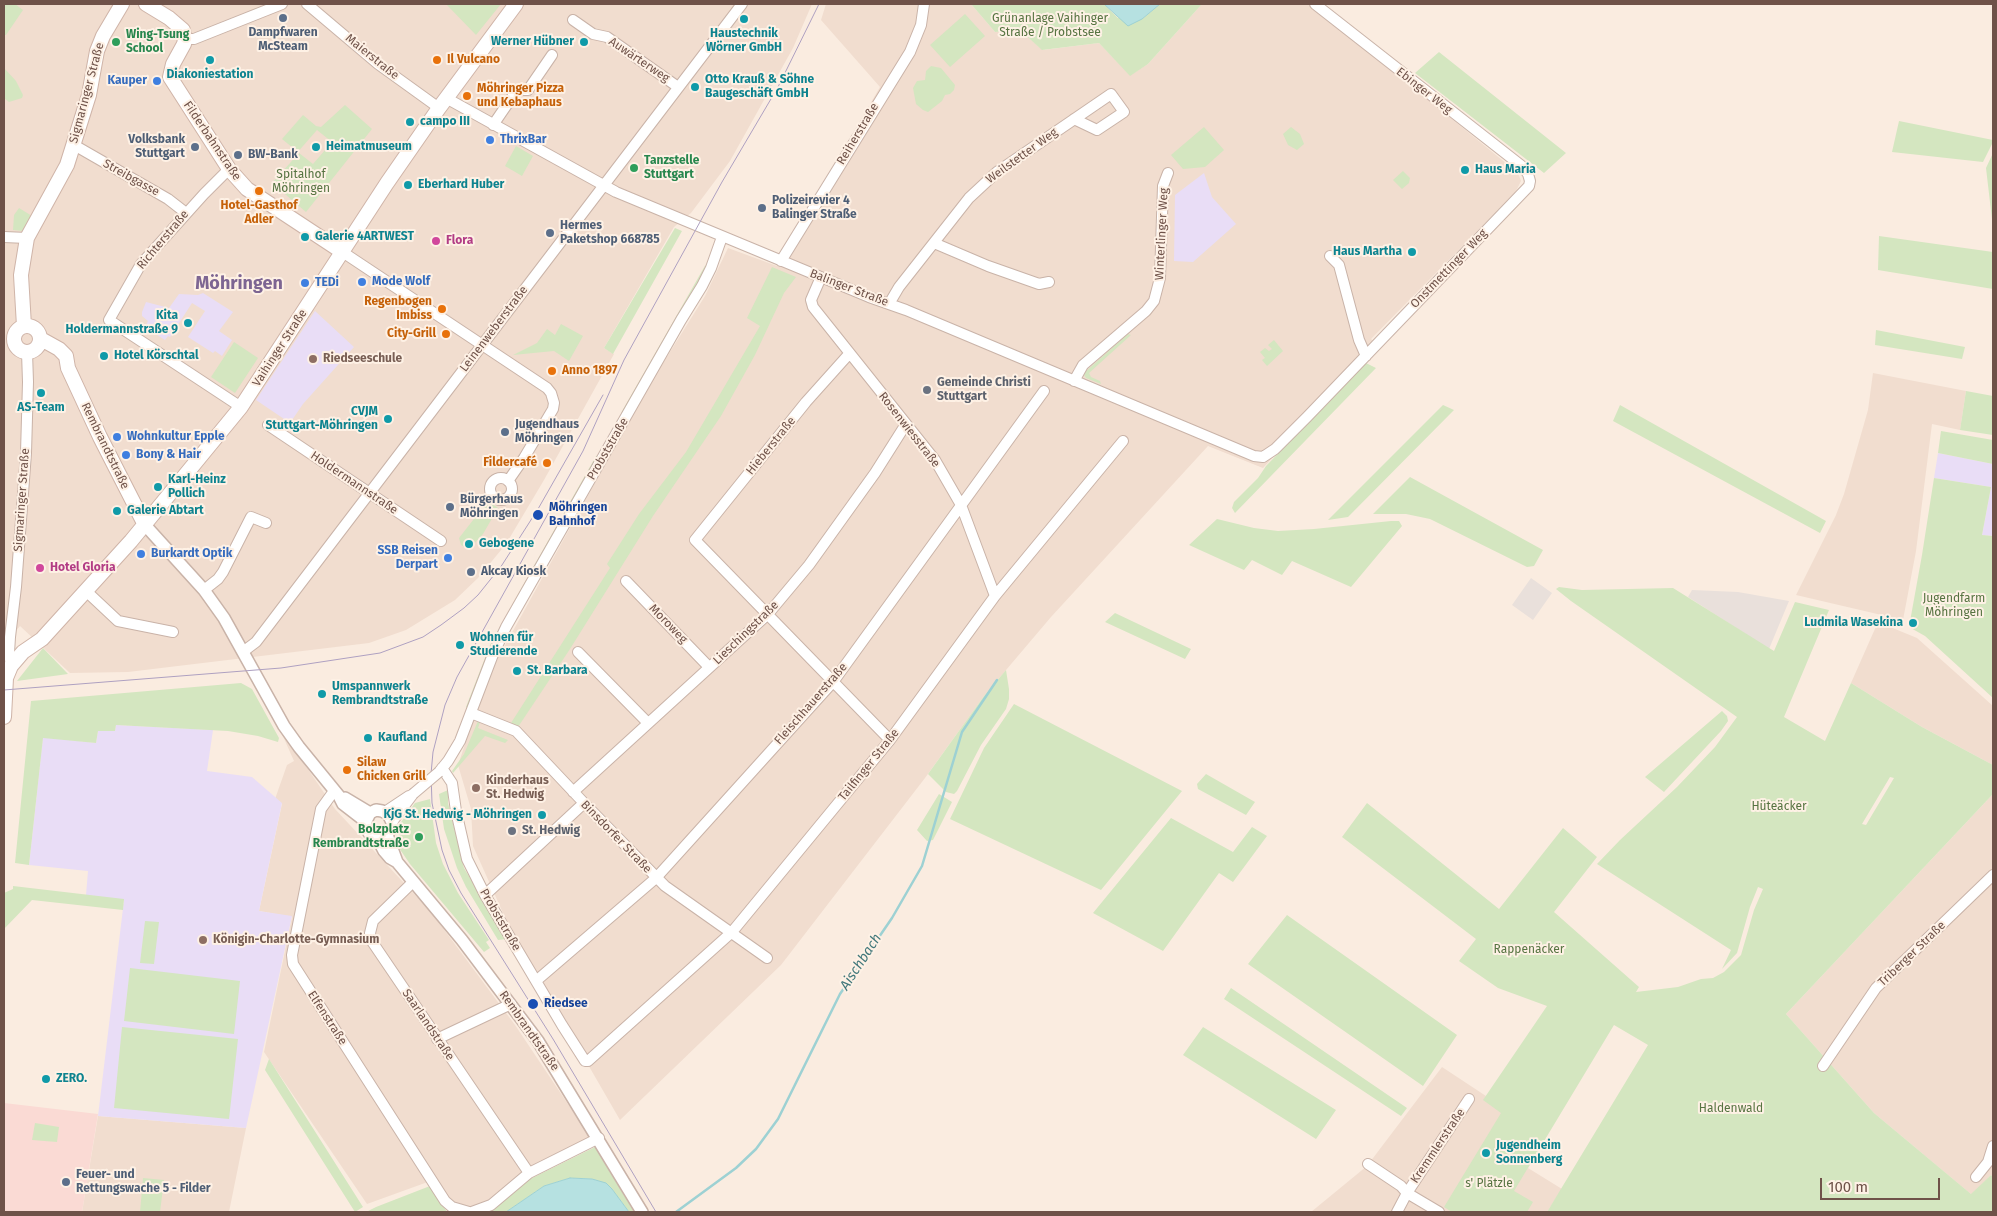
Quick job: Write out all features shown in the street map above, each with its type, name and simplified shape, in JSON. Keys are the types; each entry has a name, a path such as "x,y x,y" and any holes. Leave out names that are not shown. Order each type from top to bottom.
{"main road":[{"name":"Sigmaringer Straße","path":"24,346 14,337 27,238 65,169 89,94 97,51 106,29 122,4"},
{"path":"146,4 178,25 183,30 185,39"},
{"name":"Vaihinger Straße","path":"11,656 42,639 145,525 241,406 341,251 442,103 516,4"},
{"name":"Filderbahnstraße","path":"185,39 181,52 173,64 170,77 229,169 247,189 341,251"},
{"name":"Rembrandtstraße","path":"15,330 36,329 24,346 63,352 68,368 145,525"},
{"path":"7,684 42,639"},
{"name":"Sigmaringer Straße","path":"4,712 6,678 11,656"}],"street":[{"path":"185,39 194,39 282,4"},
{"name":"Maierstraße","path":"307,4 378,64 442,103"},
{"name":"Leinenweberstraße","path":"244,651 256,642 742,4"},
{"name":"Reiherstraße","path":"781,261 910,52 920,25 924,4"},
{"name":"Ebinger Weg","path":"1315,4 1522,168 1528,174 1530,181"},
{"name":"Auwärterweg","path":"573,20 593,34 607,37 678,87"},
{"path":"493,125 517,90 528,90 552,55"},
{"name":"Balinger Straße","path":"442,103 493,125 603,186 722,237 889,304 1254,456 1263,457"},
{"name":"Weilstetter Weg","path":"889,304 899,288 974,192 997,172 1074,119"},
{"name":"Streibgasse","path":"74,145 168,198 186,213"},
{"name":"Richterstraße","path":"229,169 186,213 141,264 109,320 241,406"},
{"name":"Winterlinger Weg","path":"1074,381 1083,365 1146,311 1154,300 1160,278 1163,186 1168,173"},
{"name":"Onstmettinger Weg","path":"1263,457 1275,449 1366,356 1529,186 1530,181"},
{"path":"4,237 27,238"},
{"name":"Probststraße","path":"388,817 440,770 456,747 506,627 676,328 702,286 711,268 722,237"},
{"path":"934,243 988,266 1039,284 1050,282"},
{"name":"Filderbahnstraße","path":"341,251 481,346 547,388 553,397 553,409 508,481"},
{"path":"1330,256 1339,265 1359,340 1366,356"},
{"name":"Rosenwiesstraße","path":"821,277 811,300 813,307 935,460 961,505 995,596"},
{"name":"Sigmaringer Straße","path":"11,656 26,453 28,382 24,346"},
{"name":"Hieberstraße","path":"768,614 695,540 806,402 849,354"},
{"name":"Fleischhauerstraße","path":"536,981 656,878 833,682 1044,391"},
{"name":"Lieschingstraße","path":"573,792 768,614 809,566 875,473 906,424"},
{"name":"Holdermannstraße","path":"268,425 441,541"},
{"name":"Tailfinger Straße","path":"585,1061 592,1059 732,932 890,740 995,596 1123,441"},
{"path":"204,590 218,579 223,572 251,517 266,523"},
{"name":"Rembrandtstraße","path":"145,525 204,590 224,618 284,726 343,804 353,814 368,817 365,828 368,834 382,836 397,862 462,940 511,1004 544,1050 599,1138 642,1212"},
{"name":"Moroweg","path":"626,581 709,667"},
{"path":"86,591 118,621 173,632"},
{"path":"768,614 890,740"},
{"path":"578,652 648,723"},
{"name":"Binsdorfer Straße","path":"471,713 516,731 656,878 767,958"},
{"name":"Probststraße","path":"440,770 452,783 467,859 485,895 585,1061"},
{"name":"Elfenstraße","path":"336,794 321,809 292,955 293,964 440,1194 452,1207 471,1212 491,1205 529,1173 599,1138"},
{"path":"485,895 584,803"},
{"path":"368,817 376,810 388,817 392,827 382,836"},
{"name":"Triberger Straße","path":"1823,1066 1876,988 1993,875"},
{"name":"Saarlandstraße","path":"414,882 377,916 371,926 371,940 529,1173"},
{"path":"438,1039 511,1004"},
{"name":"Kremmlerstraße","path":"1397,1212 1407,1193 1469,1099"},
{"path":"1976,1177 1988,1162 1993,1146"},
{"path":"1368,1164 1401,1186 1407,1193"},
{"name":"Kremmlerstraße","path":"1407,1193 1439,1212"}],"shaded area":[{"path":"4,4 812,4 793,48 730,161 691,213 674,227 604,348 614,354 506,544 478,578 455,600 406,630 369,643 128,672 70,673 20,626 4,645"},
{"path":"826,4 971,4 995,32 1020,30 1043,50 1099,43 1130,75 1148,64 1202,4 1311,4 1518,173 1521,181 1516,191 1371,339 1379,346 1263,468 1208,446 1051,617 984,696 925,778 781,965 620,1120 512,933 473,846 471,809 458,765 488,676 648,387 705,296 728,248 777,266 786,247 880,87 821,20"},
{"path":"1204,173 1212,197 1236,224 1193,262 1174,261 1175,195"},
{"path":"203,293 233,312 219,331 232,340 222,356 215,351 213,353 188,337 205,311 192,303 170,337 168,336 165,340 145,327 148,321 142,316 142,312 146,302 169,308 179,294 198,295"},
{"name":"Riedseeschule","path":"315,311 354,347 303,404 290,423 256,400"},
{"path":"1873,373 1966,391 1960,430 1932,424 1916,551 1903,620 1796,595 1836,515 1844,494 1868,410"},
{"path":"1938,453 1993,464 1993,536 1982,535 1991,487 1934,478"},
{"path":"1531,578 1552,593 1533,620 1512,605"},
{"path":"1692,590 1738,592 1789,601 1769,649 1688,597"},
{"path":"1878,622 1917,638 1993,706 1993,765 1922,727 1851,683"},
{"name":"Königin-Charlotte-Gymnasium","path":"116,725 213,730 207,771 252,777 282,803 259,911 292,916 246,1128 98,1116 124,900 86,895 88,871 29,865 43,737 96,743 98,731 115,731"},
{"path":"278,725 335,809 431,912 515,1025 590,1137 536,1163 487,1203 474,1208 455,1203 447,1196 436,1179 367,1204 264,1052 292,917 259,911 282,804 275,799 287,765 294,761"},
{"path":"1993,794 1993,1177 1991,1175 1972,1195 1874,1113 1786,1014"},
{"path":"1442,1067 1486,1096 1484,1100 1545,1139 1528,1168 1562,1189 1547,1212 1311,1212 1367,1166"},
{"name":"Feuer- und Rettungswache 5 - Filder","path":"4,1103 98,1114 82,1212 4,1212"},
{"path":"98,1116 246,1128 229,1212 82,1212"}],"green space":[{"path":"4,4 15,4 23,10 6,35 4,35"},
{"path":"446,4 501,4 476,35"},
{"name":"Grünanlage Vaihinger Straße / Probstsee","path":"971,4 1104,4 1118,18 1142,19 1160,4 1202,4 1148,64 1130,76 1099,43 1042,50 1020,30 995,32"},
{"path":"965,14 985,36 950,67 930,45"},
{"path":"1439,52 1566,153 1544,173 1415,73"},
{"path":"931,66 941,68 955,85 954,90 950,94 945,95 942,101 928,112 916,104 913,88 917,81 925,80 926,71"},
{"path":"4,68 16,81 23,95 22,98 9,102 4,98"},
{"name":"Spitalhof Möhringen","path":"345,105 372,129 306,212 272,183 299,153 313,164 332,142 317,130 296,154 291,150 293,148 282,139 303,115 316,126 321,127"},
{"path":"1899,121 1993,140 1993,142 1983,162 1892,152"},
{"path":"1204,127 1224,150 1205,167 1183,169 1171,155"},
{"path":"1291,127 1300,134 1304,144 1297,150 1288,145 1283,134"},
{"path":"516,146 533,156 522,176 505,166"},
{"path":"1993,153 1993,228 1986,168"},
{"path":"1403,171 1410,178 1409,183 1402,189 1393,180"},
{"path":"19,208 32,216 23,231 13,230 14,215"},
{"path":"675,228 682,231 613,354 604,348"},
{"path":"1879,236 1993,252 1993,289 1878,270"},
{"path":"706,264 702,275 624,412 621,413"},
{"path":"772,267 796,277 784,293 755,355 721,416 653,516 570,649 518,727 511,723 610,568 607,564 639,514 686,452 760,326 747,318"},
{"path":"561,324 583,336 569,361 554,351 513,355 537,343 547,329 555,335"},
{"path":"1876,330 1965,347 1962,359 1875,345"},
{"path":"1128,334 1131,335 1089,373 1091,377 1100,381 1101,384 1086,378 1085,372"},
{"path":"1274,340 1283,351 1267,366 1262,360 1265,358 1260,352 1265,348 1269,351 1272,349 1268,345"},
{"path":"234,342 258,358 235,393 211,377"},
{"path":"1366,363 1376,368 1235,513 1232,508 1234,502 1258,478 1266,466"},
{"path":"1966,391 1993,396 1993,435 1960,430"},
{"path":"1443,405 1454,410 1348,517 1328,520"},
{"path":"1620,405 1826,521 1820,533 1613,421"},
{"path":"1941,431 1993,440 1993,464 1938,453"},
{"path":"600,455 532,574 531,571 596,456"},
{"path":"1410,477 1543,550 1534,566 1527,567 1430,519 1406,514 1373,514"},
{"name":"Jugendfarm Möhringen","path":"1934,478 1991,487 1982,535 1993,536 1993,698 1925,636 1909,627"},
{"path":"488,501 498,508 483,534 472,546 466,548 461,545 459,538"},
{"path":"1217,519 1254,528 1278,531 1391,521 1399,521 1402,526 1351,587 1292,561 1282,575 1252,560 1244,570 1189,545"},
{"path":"529,579 468,709 466,707 490,645 526,580"},
{"path":"1559,587 1582,590 1673,588 1774,651 1795,602 1829,610 1784,717 1825,741 1851,683 1922,727 1993,765 1993,794 1786,1014 1874,1113 1971,1194 1991,1175 1993,1177 1993,1212 1547,1212 1648,1045 1614,1025 1514,1191 1533,1202 1527,1212 1452,1212 1444,1207 1501,1113 1483,1100 1547,1006 1498,988 1459,961 1476,939 1342,837 1367,803 1499,909 1563,828 1597,857 1554,912 1639,987 1636,992 1678,987 1701,979 1713,978 1724,972 1741,955 1754,910 1763,889 1758,887 1750,907 1737,953 1722,969 1731,950 1597,864 1677,787 1715,747 1737,717 1556,589","holes":["1890,777 1894,778 1866,825 1862,824"]},
{"path":"1115,613 1191,649 1185,659 1105,622"},
{"path":"43,648 68,674 17,681"},
{"path":"1006,670 1009,699 1006,709 981,745 957,791 954,794 946,792 928,774 984,696"},
{"path":"241,683 252,689 279,738 278,742 258,736 228,731 116,725 115,731 98,731 96,743 43,738 29,865 15,863 31,701"},
{"path":"1014,704 1182,791 1101,890 950,819 984,748"},
{"path":"1722,711 1727,716 1728,721 1721,731 1664,792 1645,777"},
{"path":"478,721 480,722 478,728 508,740 505,743 485,736 453,773 452,771 464,754"},
{"path":"1206,774 1255,802 1246,815 1198,789 1197,784"},
{"path":"448,790 448,803 464,868 507,939 498,940 466,887 457,868 444,829 439,794"},
{"path":"939,794 952,802 933,840 927,841 917,830"},
{"path":"430,799 436,843 443,864 458,893 489,940 486,942 490,948 484,952 410,864 399,848 396,837 399,825 415,803"},
{"path":"1171,818 1233,852 1252,827 1267,836 1233,882 1219,873 1163,951 1093,913"},
{"path":"13,886 124,899 123,910 32,900 4,929 4,893 13,889"},
{"path":"1287,915 1457,1035 1423,1086 1248,964"},
{"path":"145,921 159,922 154,964 140,963"},
{"path":"130,968 240,981 234,1034 124,1021"},
{"path":"1231,988 1407,1108 1401,1116 1224,999"},
{"path":"122,1027 238,1039 229,1119 114,1108"},
{"path":"1203,1027 1336,1110 1316,1139 1183,1055"},
{"path":"269,1059 363,1207 355,1212 265,1070"},
{"path":"35,1123 59,1127 57,1142 32,1140"},
{"path":"595,1147 634,1212 629,1212 612,1189 592,1179 570,1178 544,1186 506,1212 491,1212 528,1180"},
{"path":"143,1178 164,1180 160,1212 140,1212"},
{"path":"430,1186 447,1212 366,1212 376,1207"}],"water":[{"path":"1104,4 1160,4 1142,19 1128,26"},
{"path":"570,1178 592,1179 606,1183 629,1212 506,1212 544,1186"}],"waterway":[{"name":"Aischbach","path":"676,1212 736,1168 756,1149 778,1119 840,994 892,918 922,866 962,732 997,680"}],"tram line":[{"path":"656,1212 553,1039 461,893 449,870 442,850 432,803 431,774 433,752 445,705 457,677 583,451 624,360 722,182 778,87 819,4"},
{"path":"4,690 281,668 380,653 423,637 464,608 478,595 502,565 538,509 603,395"}],"place":[{"name":"Dampfwaren McSteam","path":"283,18"},
{"name":"Haustechnik Wörner GmbH","path":"744,19"},
{"name":"Wing-Tsung School","path":"116,42"},
{"name":"Werner Hübner","path":"584,42"},
{"name":"Diakoniestation","path":"210,60"},
{"name":"Il Vulcano","path":"437,60"},
{"name":"Kauper","path":"157,81"},
{"name":"Otto Krauß & Söhne Baugeschäft GmbH","path":"695,87"},
{"name":"Möhringer Pizza und Kebaphaus","path":"467,96"},
{"name":"campo III","path":"410,122"},
{"name":"ThrixBar","path":"490,140"},
{"name":"Volksbank Stuttgart","path":"195,147"},
{"name":"Heimatmuseum","path":"316,147"},
{"name":"BW-Bank","path":"238,155"},
{"name":"Tanzstelle Stuttgart","path":"634,168"},
{"name":"Haus Maria","path":"1465,170"},
{"name":"Eberhard Huber","path":"408,185"},
{"name":"Hotel-Gasthof Adler","path":"259,191"},
{"name":"Polizeirevier 4 Balinger Straße","path":"762,208"},
{"name":"Hermes Paketshop 668785","path":"550,233"},
{"name":"Galerie 4ARTWEST","path":"305,237"},
{"name":"Flora","path":"436,241"},
{"name":"Haus Martha","path":"1412,252"},
{"name":"Mode Wolf","path":"362,282"},
{"name":"TEDi","path":"305,283"},
{"name":"Regenbogen Imbiss","path":"442,309"},
{"name":"Kita Holdermannstraße 9","path":"188,323"},
{"name":"City-Grill","path":"446,334"},
{"name":"Hotel Körschtal","path":"104,356"},
{"name":"Riedseeschule","path":"313,359"},
{"name":"Anno 1897","path":"552,371"},
{"name":"Gemeinde Christi Stuttgart","path":"927,390"},
{"name":"AS-Team","path":"41,393"},
{"name":"CVJM Stuttgart-Möhringen","path":"388,419"},
{"name":"Jugendhaus Möhringen","path":"505,432"},
{"name":"Wohnkultur Epple","path":"117,437"},
{"name":"Bony & Hair","path":"126,455"},
{"name":"Fildercafé","path":"547,463"},
{"name":"Karl-Heinz Pollich","path":"158,487"},
{"name":"Bürgerhaus Möhringen","path":"450,507"},
{"name":"Galerie Abtart","path":"117,511"},
{"name":"Möhringen Bahnhof","path":"538,515"},
{"name":"Gebogene","path":"469,544"},
{"name":"Burkardt Optik","path":"141,554"},
{"name":"SSB Reisen Derpart","path":"448,558"},
{"name":"Hotel Gloria","path":"40,568"},
{"name":"Akcay Kiosk","path":"471,572"},
{"name":"Ludmila Wasekina","path":"1913,623"},
{"name":"Wohnen für Studierende","path":"460,645"},
{"name":"St. Barbara","path":"517,671"},
{"name":"Umspannwerk Rembrandtstraße","path":"322,694"},
{"name":"Kaufland","path":"368,738"},
{"name":"Silaw Chicken Grill","path":"347,770"},
{"name":"Kinderhaus St. Hedwig","path":"476,788"},
{"name":"KjG St. Hedwig - Möhringen","path":"542,815"},
{"name":"St. Hedwig","path":"512,831"},
{"name":"Bolzplatz Rembrandtstraße","path":"419,837"},
{"name":"Königin-Charlotte-Gymnasium","path":"203,940"},
{"name":"Riedsee","path":"533,1004"},
{"name":"ZERO.","path":"46,1079"},
{"name":"Jugendheim Sonnenberg","path":"1486,1153"},
{"name":"Feuer- und Rettungswache 5 - Filder","path":"66,1182"}],"district":[{"name":"Möhringen","path":"239,284"}],"park label":[{"name":"Hüteäcker","path":"1779,807"},
{"name":"Rappenäcker","path":"1529,950"},
{"name":"Haldenwald","path":"1731,1109"},
{"name":"s' Plätzle","path":"1489,1184"}]}
